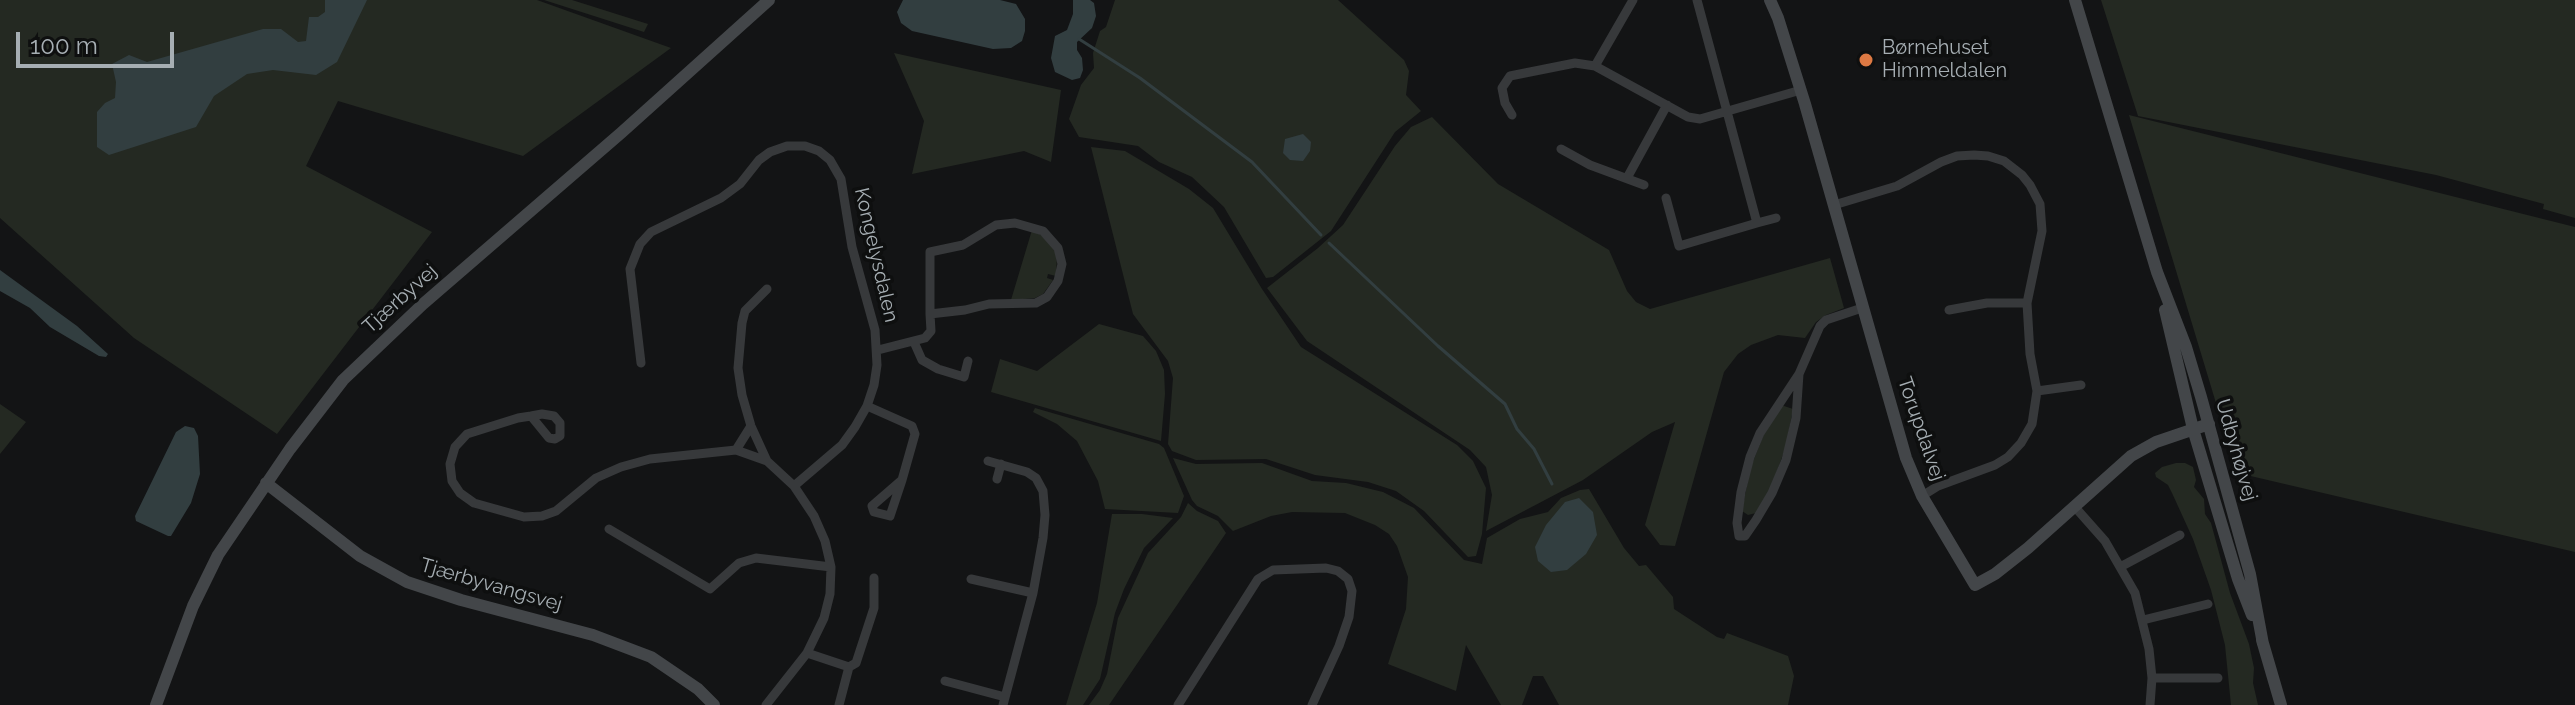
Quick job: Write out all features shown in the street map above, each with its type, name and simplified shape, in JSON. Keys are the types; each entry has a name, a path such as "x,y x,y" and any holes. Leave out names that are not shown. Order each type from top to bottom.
{"street":[{"name":"Tjærbyvej","path":"156,705 193,606 218,555 316,413 343,380 769,0"},
{"path":"1595,66 1633,0"},
{"path":"1697,0 1757,223"},
{"name":"Torupdalvej","path":"1770,0 1801,90 1906,458 1922,496 1975,585 1995,574 2028,548 2116,468 2144,448 2209,424"},
{"name":"Udbyhøjvej","path":"2075,0 2157,272 2193,429 2238,579 2263,644 2281,705"},
{"path":"1512,115 1502,88 1510,76 1575,63 1595,66 1688,117 1700,119 1801,90"},
{"path":"1627,178 1667,105"},
{"name":"Kongelysdalen","path":"641,363 630,269 640,244 651,232 721,198 740,184 759,160 770,152 787,146 805,146 819,151 830,160 841,179 852,247 878,350 874,385 867,406 842,445 794,486"},
{"path":"1561,149 1590,165 1644,185"},
{"path":"1834,205 1897,186 1957,156 1988,156 2004,161 2022,175 2036,194 2043,216 2027,303 2030,354 2037,391 2032,424 2008,457 1995,465 1938,486 1922,496"},
{"path":"1666,198 1679,246 1776,218"},
{"path":"878,350 914,342 925,338 931,331 930,314 930,252 963,245 996,225 1015,223 1043,231 1058,248 1062,264 1058,281 1047,297 1036,303 989,304 930,314"},
{"name":"Udbyhøjvej","path":"2157,272 2186,347 2209,424 2250,574 2263,644"},
{"path":"766,705 807,653 824,618 830,594 831,567 825,541 814,516 794,486 767,461 751,426 742,395 738,368 745,311 767,289"},
{"path":"1949,310 1987,303 2027,303"},
{"path":"1799,374 1795,424 1786,460 1767,503 1745,536 1739,536 1739,504 1750,457 1768,420 1799,374 1820,326 1826,320 1862,308"},
{"path":"914,342 922,360 938,369 964,377 968,361"},
{"path":"2037,391 2081,385"},
{"path":"867,406 912,426 915,434 902,480"},
{"path":"531,416 467,434 455,447 450,464 452,481 460,493 474,503 524,517 542,516 556,511 596,478 650,459 736,450 767,461"},
{"path":"736,450 751,426"},
{"path":"945,681 1004,701 1033,593 1043,538 1043,491 1036,478 1027,472 988,461"},
{"path":"997,479 1001,464"},
{"name":"Tjærbyvangsvej","path":"266,483 360,556 407,582 461,600 593,635 651,657 698,689 714,705"},
{"path":"2074,506 2105,541 2135,593 2149,649 2152,678 2150,705"},
{"path":"609,529 710,589 739,563 756,558 831,567"},
{"path":"2122,566 2180,535"},
{"path":"1178,705 1258,579 1273,570 1326,568 1338,571 1348,579 1352,591 1349,617 1339,646 1312,705"},
{"path":"839,705 849,667 856,663 874,608 874,578"},
{"path":"971,579 1033,593"},
{"path":"2143,620 2208,604"},
{"path":"807,653 849,667"},
{"path":"2152,678 2218,678"}],"shaded area":[{"path":"0,0 537,0 671,48 523,156 338,101 306,166 432,232 277,434 134,338 0,218"},
{"path":"325,0 367,0 337,62 316,75 273,70 247,74 214,96 196,127 109,155 97,147 97,112 115,98 116,82 112,64 129,55 147,62 263,29 281,29 298,42 306,41 309,17 318,17 325,12"},
{"path":"544,0 572,0 648,24 644,32"},
{"path":"903,0 1000,0 1016,4 1025,19 1025,31 1022,41 1011,48 993,49 912,31 901,23 897,12"},
{"path":"1073,0 1090,0 1094,3 1096,16 1092,28 1077,42 1083,70 1080,78 1072,80 1055,72 1051,58 1055,36 1067,30 1073,14"},
{"path":"1115,0 1338,0 1404,60 1409,71 1406,95 1421,111 1395,132 1331,231 1273,277 1266,278 1224,207 1192,177 1159,162 1138,146 1079,137 1069,119 1081,85 1094,68 1093,53"},
{"path":"2101,0 2575,0 2575,218 2543,209 2544,204 2436,175 2138,116"},
{"path":"894,53 1061,90 1051,162 1024,151 912,174 924,121"},
{"path":"2129,115 2575,227 2575,552 2242,474 2235,466"},
{"path":"1432,117 1498,184 1609,250 1627,291 1636,302 1650,309 1830,258 1844,308 1816,322 1805,338 1778,335 1751,345 1738,354 1724,372 1675,546 1660,545 1645,525 1675,422 1652,432 1583,480 1486,531 1492,495 1486,467 1470,450 1307,341 1267,288 1343,225 1395,146 1411,127"},
{"path":"1303,134 1311,142 1310,151 1303,161 1290,160 1283,153 1285,139"},
{"path":"1091,147 1125,151 1189,189 1213,208 1301,347 1457,445 1473,461 1486,488 1482,534 1476,556 1468,557 1424,511 1396,491 1368,482 1315,475 1266,459 1196,460 1172,451 1168,444 1173,378 1168,361 1133,314"},
{"path":"1032,230 1053,247 1057,256 1056,276 1048,274 1047,278 1053,280 1043,294 1035,298 1011,300"},
{"path":"0,270 77,326 108,354 106,357 99,356 50,327 30,308 0,291"},
{"path":"1099,324 1143,336 1156,351 1164,370 1161,441 991,392 1000,359 1037,371"},
{"path":"0,404 26,422 0,454"},
{"path":"1781,405 1793,409 1786,446 1771,488 1756,513 1748,515 1742,511 1750,469 1764,434"},
{"path":"1035,408 1159,444 1164,448 1184,496 1178,513 1105,509 1098,481 1077,441 1057,424 1033,412"},
{"path":"185,426 194,428 198,436 200,474 191,503 171,536 168,536 136,521 135,516 176,432"},
{"path":"1173,458 1196,464 1262,463 1312,481 1346,483 1383,492 1414,508 1464,560 1482,564 1487,538 1520,519 1548,512 1561,498 1589,489 1624,548 1639,566 1646,565 1673,597 1674,609 1717,637 1724,639 1727,633 1788,656 1794,676 1788,705 1559,705 1543,676 1533,676 1522,705 1501,705 1466,645 1456,691 1388,664 1406,609 1408,577 1397,546 1389,534 1345,513 1292,512 1271,516 1233,531 1218,516 1197,506 1192,500"},
{"path":"2176,463 2193,467 2194,487 2204,499 2205,514 2211,523 2230,593 2249,644 2258,705 2231,705 2225,645 2211,590 2172,493 2155,473 2162,467"},
{"path":"1579,498 1593,512 1597,535 1586,554 1567,570 1551,572 1538,561 1535,547 1546,525 1565,502"},
{"path":"1188,503 1218,521 1226,533 1109,705 1089,705 1107,674 1118,618 1148,553 1181,517"},
{"path":"1112,514 1173,518 1144,548 1124,589 1115,613 1100,679 1083,705 1066,705 1097,603"}],"waterway":[{"path":"1079,39 1140,78 1252,162 1321,235"},
{"path":"1329,243 1438,346 1505,404 1552,484"}],"place":[{"name":"Børnehuset Himmeldalen","path":"1866,60"}]}
